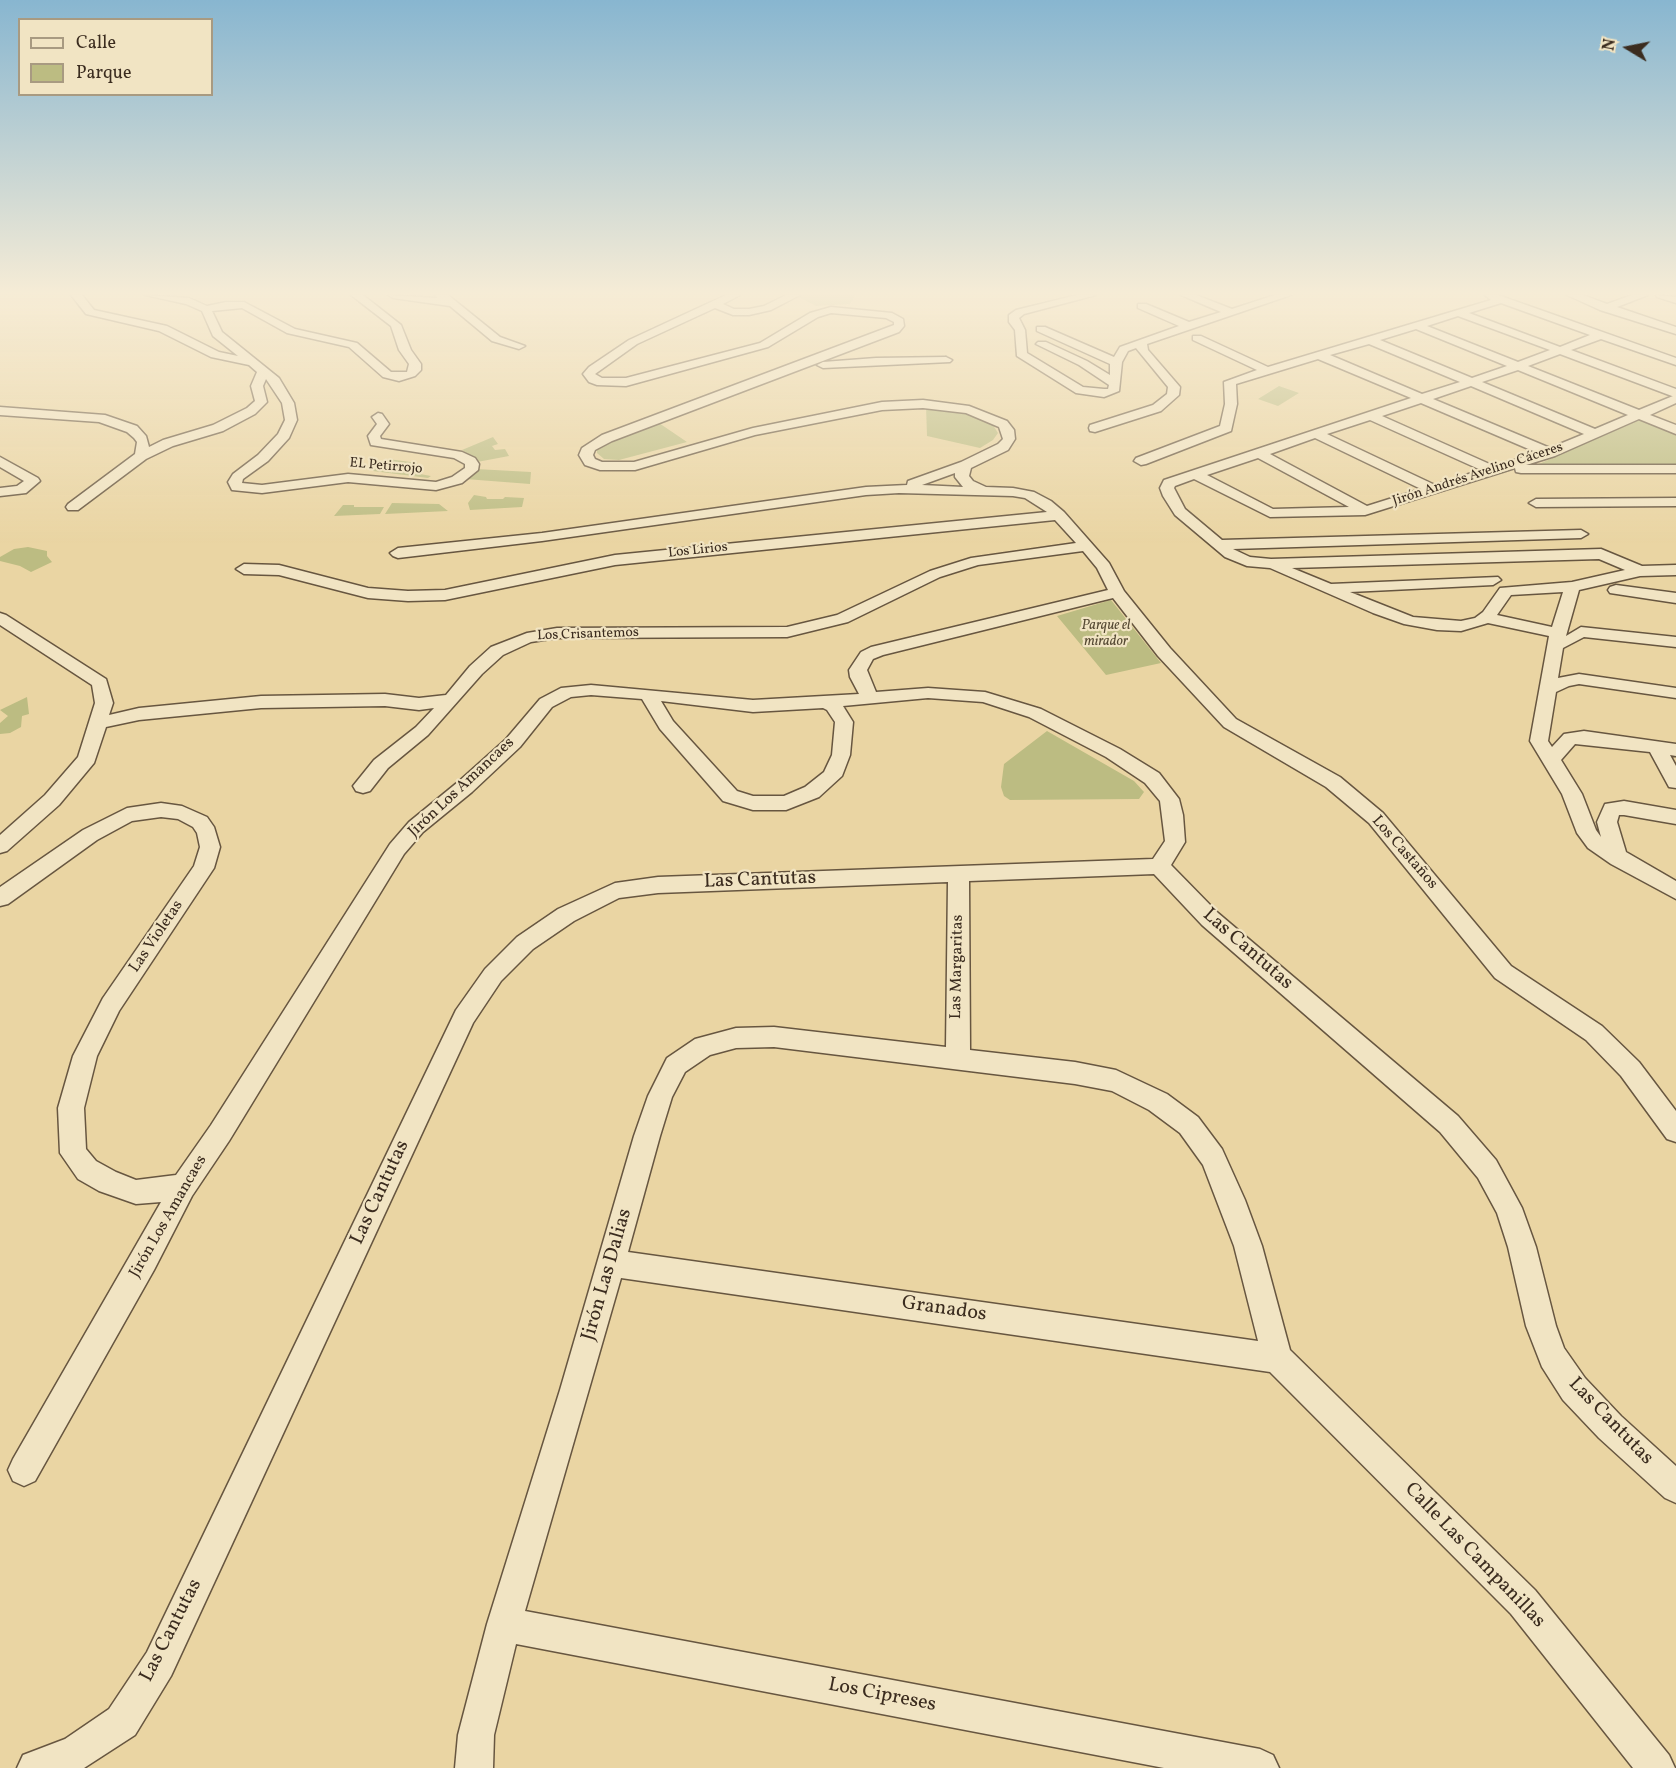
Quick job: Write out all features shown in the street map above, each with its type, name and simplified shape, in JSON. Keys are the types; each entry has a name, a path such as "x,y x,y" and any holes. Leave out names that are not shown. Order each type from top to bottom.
{"street":[{"path":"73,507 142,449 168,444 218,428 251,411 261,402 257,386 258,378"},
{"name":"EL Petirrojo","path":"271,378 280,387 288,403 291,420 284,435 268,454 238,477 235,484 240,488 262,489 348,478 436,486 457,480 471,470 470,461 458,454 376,442 374,436 383,424 378,417"},
{"path":"592,378 601,382 626,382 643,378"},
{"path":"769,378 607,438 589,448 586,455 590,462 600,466 635,466 753,432 882,406 923,404 969,410 1003,424 1008,430 1010,439 1003,447 966,465 899,489"},
{"path":"1060,378 1080,390 1104,393 1113,391 1115,378"},
{"path":"1105,378 1115,384"},
{"path":"1095,428 1157,408 1173,395 1174,387 1166,378"},
{"path":"1141,461 1226,428 1231,404 1230,382 1243,378"},
{"path":"1372,378 1550,453"},
{"path":"1461,378 1596,434"},
{"path":"1485,378 1169,483 1167,488 1174,504 1218,545 1238,559 1271,564 1601,554 1640,571"},
{"path":"1543,378 1676,430"},
{"path":"1634,378 1676,393"},
{"name":"Jirón Andrés Avelino Cáceres","path":"1197,475 1272,513 1365,511 1550,453 1676,399"},
{"path":"0,411 100,418 132,429 140,436 142,449"},
{"path":"1372,416 1496,470 1676,469"},
{"path":"1318,435 1436,490"},
{"path":"1259,453 1365,511"},
{"path":"0,461 33,481 21,490 0,492"},
{"path":"966,465 962,470 962,477 968,484 981,490"},
{"path":"398,553 542,537 866,491 981,490 1029,495 1046,504 1059,514 1104,566 1117,592 877,651 867,656 858,670 859,677 870,697"},
{"path":"1536,503 1676,502"},
{"name":"Los Lirios","path":"244,569 279,570 368,592 408,596 445,595 615,560 1059,514"},
{"path":"1218,545 1581,534"},
{"path":"1451,538 1506,591 1572,587 1640,571 1674,571"},
{"name":"Los Crisantemos","path":"363,786 381,764 422,731 476,670 497,651 527,638 556,633 787,632 842,619 935,574 976,561 1086,546"},
{"path":"1271,564 1379,610 1423,623 1461,626 1472,624 1486,618 1506,591"},
{"path":"1327,588 1492,580"},
{"path":"1572,587 1557,639 1539,741 1572,794 1587,833 1595,843 1618,859 1676,891"},
{"path":"1616,590 1676,598"},
{"name":"Los Castaños","path":"1117,592 1164,652 1230,723 1332,782 1376,818 1503,972 1594,1033 1630,1069 1676,1131"},
{"path":"0,618 100,684 104,703 100,723 87,759 52,800 0,846"},
{"path":"1486,618 1557,639 1570,640 1581,632 1676,642"},
{"path":"1547,689 1565,681 1579,679 1676,693"},
{"name":"Jirón Los Amancaes","path":"24,1470 183,1187 220,1133 398,849 416,827 465,787 513,743 546,703 567,692 619,691 753,706 928,693 985,697 1035,713 1113,753 1152,778 1169,799 1174,842 1159,866"},
{"path":"648,695 666,725 713,779 730,796 753,803 786,803 812,792 832,776 841,755 844,722 834,706 825,702"},
{"path":"100,723 139,714 261,702 385,700 419,704 451,699"},
{"path":"1552,759 1570,738 1584,737 1676,750"},
{"path":"1656,747 1676,782"},
{"path":"1618,859 1607,822 1612,809 1624,808 1676,817"},
{"name":"Las Violetas","path":"0,898 90,835 127,816 161,810 182,813 200,822 207,832 210,847 204,868 111,1005 85,1056 71,1108 73,1153 87,1170 108,1182 136,1192 183,1187"},
{"name":"Las Cantutas","path":"36,1768 76,1753 122,1722 159,1664 464,1017 493,975 525,944 566,915 615,891 658,885 1159,866 1210,919 1449,1124 1487,1169 1509,1208 1522,1246 1541,1326 1552,1357 1574,1389 1610,1427 1676,1487"},
{"name":"Las Margaritas","path":"958,1059 959,875"},
{"name":"Jirón Las Dalias","path":"474,1768 476,1735 504,1624 660,1096 676,1065 703,1046 736,1038 774,1037 1075,1073 1116,1081 1158,1102 1189,1125 1213,1157 1232,1200 1248,1246 1277,1358"},
{"name":"Granados","path":"612,1263 1277,1358"},
{"name":"Calle Las Campanillas","path":"1277,1358 1523,1602 1656,1768"},
{"name":"Los Cipreses","path":"504,1624 1260,1768"}],"green space":[{"path":"1279,386 1299,393 1278,406 1258,399"},
{"path":"926,406 963,411 991,422 998,433 993,440 980,448 927,436"},
{"path":"1642,418 1676,432 1676,466 1530,468"},
{"path":"659,423 687,442 619,460 604,459 597,453 597,449 602,444"},
{"path":"493,437 498,444 492,446 495,450 505,449 509,456 477,462 462,450"},
{"path":"388,459 418,463 409,469 409,472 431,476 428,478 373,471 373,468"},
{"path":"476,469 531,472 530,484 465,479"},
{"path":"474,495 487,499 524,498 522,507 470,510 468,503"},
{"path":"392,503 439,504 448,511 385,514"},
{"path":"343,505 384,507 380,514 334,516"},
{"path":"28,547 47,551 47,556 52,562 31,572 20,566 0,561 0,557 14,549"},
{"name":"Parque el mirador","path":"1111,600 1161,663 1106,675 1057,616"},
{"path":"27,697 29,714 22,716 21,727 10,733 0,734 0,723 8,716 0,710"},
{"path":"1047,731 1134,781 1144,792 1139,799 1010,800 1004,796 1001,787 1004,764"}]}
